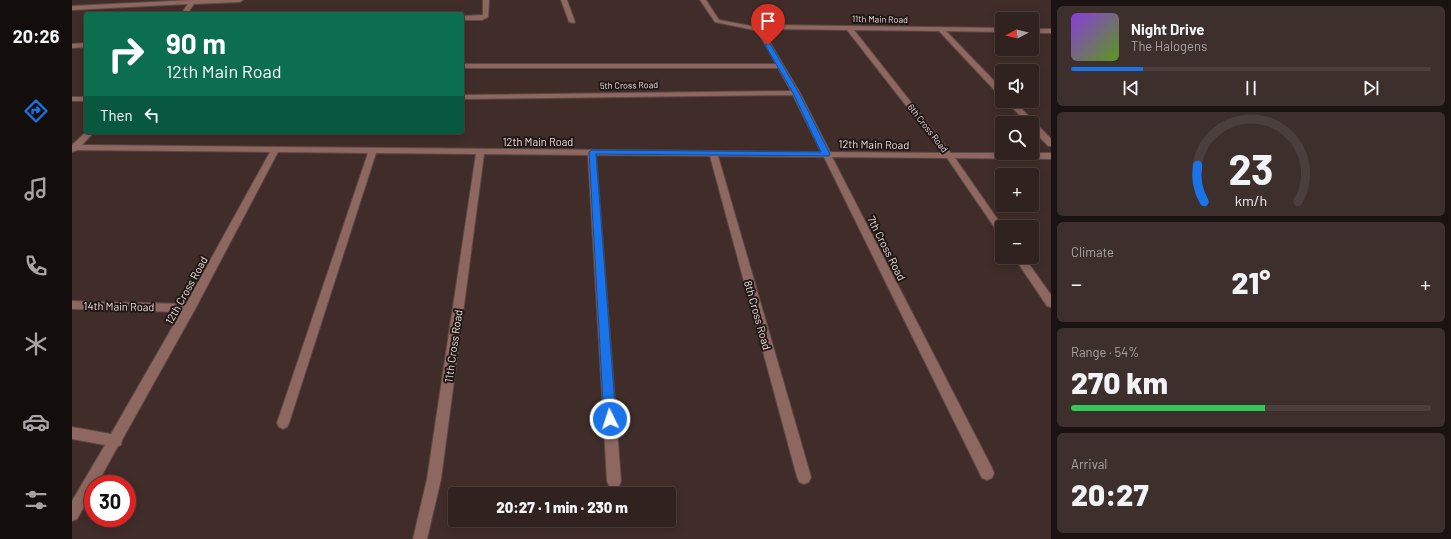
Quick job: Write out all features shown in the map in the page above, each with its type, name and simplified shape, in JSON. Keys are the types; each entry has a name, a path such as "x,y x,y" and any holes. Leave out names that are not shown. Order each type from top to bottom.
{"street":[{"path":"72,8 240,0"},
{"path":"464,18 482,18 486,16 486,0"},
{"path":"564,0 572,22"},
{"name":"11th Main Road","path":"703,0 718,21 762,32 772,28 995,30"},
{"path":"186,12 194,1"},
{"name":"6th Cross Road","path":"850,28 949,155 995,222"},
{"path":"940,29 995,86"},
{"path":"1039,31 1051,31"},
{"name":"7th Cross Road","path":"762,32 796,93 987,473"},
{"path":"72,46 84,45"},
{"path":"464,66 780,66"},
{"name":"5th Cross Road","path":"464,97 796,93"},
{"path":"72,99 84,99"},
{"path":"1017,108 1024,116"},
{"path":"1039,131 1051,144"},
{"path":"73,148 88,134"},
{"name":"12th Main Road","path":"73,148 1051,156"},
{"name":"12th Cross Road","path":"72,514 116,441 275,150"},
{"path":"283,423 373,151"},
{"name":"11th Cross Road","path":"420,539 434,479 480,151"},
{"path":"592,152 614,481"},
{"name":"8th Cross Road","path":"713,153 804,477"},
{"path":"1024,264 1051,302"},
{"name":"14th Main Road","path":"72,305 190,308"},
{"path":"72,433 116,441"}],"route":[{"path":"610,419 592,152 826,154 796,93 768,45"}]}
